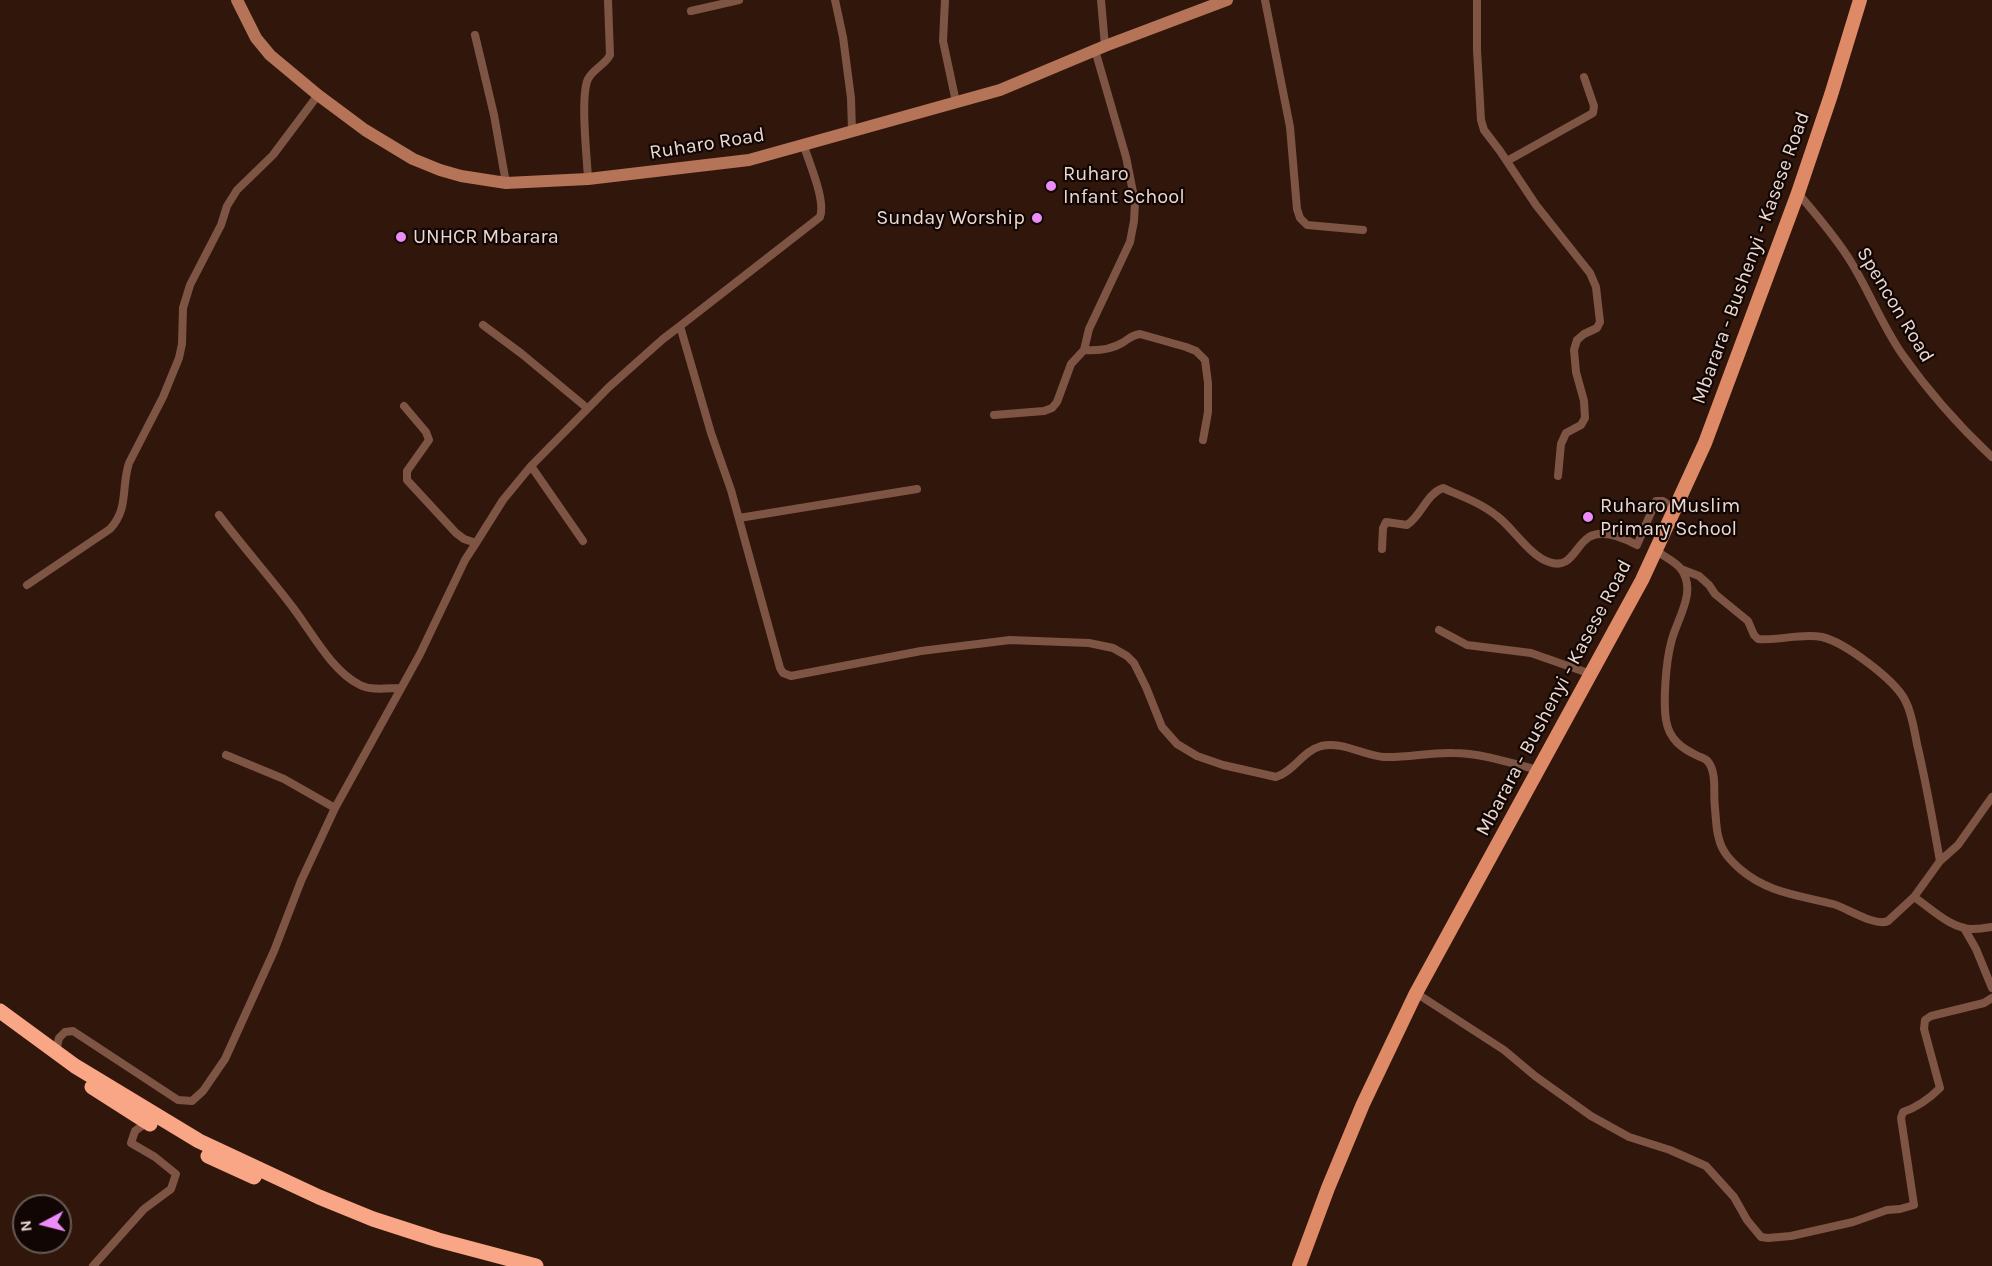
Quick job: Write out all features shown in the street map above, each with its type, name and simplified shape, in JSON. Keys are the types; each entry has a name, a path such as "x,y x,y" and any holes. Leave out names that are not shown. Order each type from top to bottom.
{"highway":[{"path":"0,1011 75,1066 199,1141 319,1197 373,1219 438,1240 536,1266"},
{"path":"0,1023 78,1078 147,1122 193,1149 233,1168 376,1228 512,1266"}],"main road":[{"name":"Mbarara - Bushenyi - Kasese Road","path":"1301,1265 1328,1188 1363,1104 1416,993 1642,580 1705,443 1798,193 1860,0"}],"street":[{"name":"Ruharo Road","path":"237,0 256,39 285,69 381,140 414,159 440,170 461,176 506,183 588,179 738,162 804,146 1000,90 1100,48 1227,0"},
{"path":"588,179 584,95 590,76 606,62 610,55 608,0"},
{"path":"691,11 739,0"},
{"path":"835,0 843,37 851,98 852,131"},
{"path":"945,0 943,41 956,102"},
{"path":"994,415 1044,411 1052,408 1057,402 1071,364 1084,350 1089,329 1130,242 1135,202 1100,48 1101,0"},
{"path":"1265,0 1290,127 1295,195 1300,218 1307,225 1363,230"},
{"path":"1477,0 1477,50 1481,120 1484,130 1536,205 1590,273 1596,287 1600,322 1597,328 1576,340 1574,350 1585,418 1581,425 1566,433 1561,444 1558,476"},
{"path":"475,35 494,115 506,183"},
{"path":"1507,161 1593,113 1594,106 1584,77"},
{"path":"27,585 110,529 120,517 123,507 125,474 129,463 163,397 179,358 182,344 183,308 190,285 221,225 232,197 273,154 318,95"},
{"path":"56,1051 59,1038 65,1032 73,1031 178,1100 192,1101 197,1097 216,1074 229,1050 335,807 476,543 503,500 531,466 638,360 820,217 822,208 818,190 804,146"},
{"name":"Spencon Road","path":"1798,193 1851,261 1892,338 1911,367 1970,436 1992,458"},
{"path":"483,325 531,361 587,408"},
{"path":"680,326 711,433 740,518 780,668 788,675 921,651 1010,640 1089,643 1113,648 1134,663 1162,727 1177,744 1197,756 1222,765 1276,777 1293,767 1312,749 1334,744 1381,757 1453,753 1504,761 1538,770"},
{"path":"1084,350 1107,349 1123,343 1130,336 1140,334 1196,351 1205,360 1208,383 1208,412 1203,440"},
{"path":"404,406 426,432 429,440 407,471 407,480 456,533 476,543"},
{"path":"531,466 583,541"},
{"path":"1382,549 1383,528 1386,522 1407,525 1414,520 1434,493 1443,488 1476,503 1497,516 1537,556 1555,564 1565,562 1575,555 1581,544 1589,537 1599,534 1608,534 1637,545 1656,501 1663,501 1675,508"},
{"path":"740,518 917,489"},
{"path":"219,515 294,608 327,656 345,675 363,687 400,688"},
{"path":"1655,550 1681,569 1699,576 1715,594 1748,621 1758,639 1808,635 1825,638 1865,660 1896,688 1905,700 1912,719 1940,861"},
{"path":"1681,569 1687,588 1686,603 1671,643 1666,676 1666,719 1670,734 1679,746 1706,759 1710,765 1713,772 1714,807 1719,840 1731,861 1750,878 1773,890 1844,907 1884,923 1914,897 1940,861 1958,845 1992,797"},
{"path":"1439,630 1467,645 1532,653 1591,674"},
{"path":"226,755 284,779 335,807"},
{"path":"1914,897 1947,920 1964,928 1992,927"},
{"path":"1964,928 1976,949 1992,988"},
{"path":"1416,993 1504,1050 1535,1076 1592,1116 1629,1137 1670,1150 1706,1166 1734,1197 1758,1234 1768,1238 1791,1236 1832,1227 1887,1210 1914,1205 1901,1118 1903,1112 1931,1097 1940,1088 1924,1029 1925,1020 1931,1016 1984,1003 1992,998"},
{"path":"93,1266 144,1209 171,1189 176,1174 155,1157 131,1143 135,1131 147,1122"}],"place":[{"name":"Ruharo Infant School","path":"1051,186"},
{"name":"Sunday Worship","path":"1037,218"},
{"name":"UNHCR Mbarara","path":"401,237"},
{"name":"Ruharo Muslim Primary School","path":"1588,517"}]}
